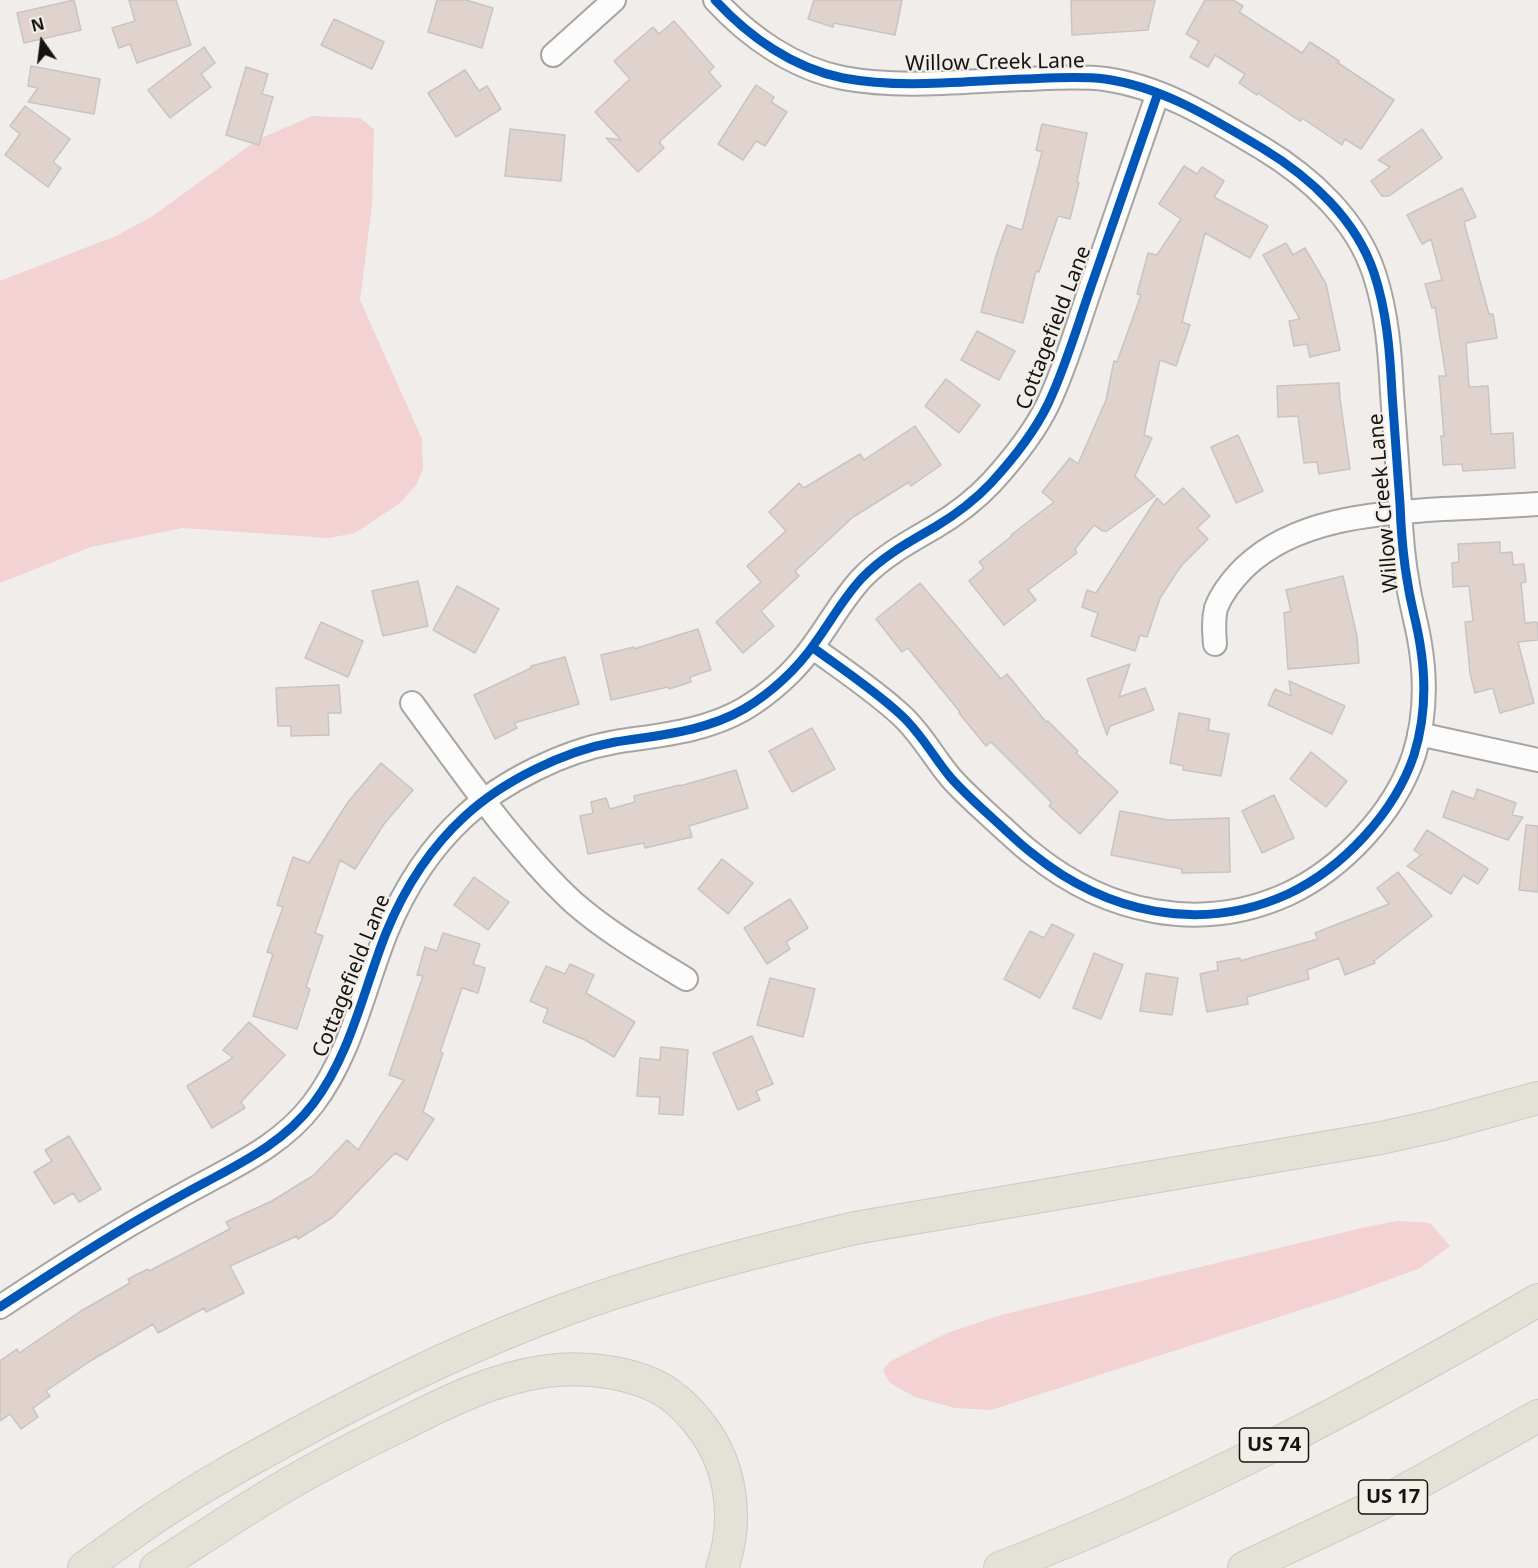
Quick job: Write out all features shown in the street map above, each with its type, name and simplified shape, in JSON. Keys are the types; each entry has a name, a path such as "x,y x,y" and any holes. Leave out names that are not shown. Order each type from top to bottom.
{"highway":[{"path":"84,1568 152,1520 242,1464 399,1381 480,1344 566,1309 632,1287 760,1251 855,1228 1381,1138 1538,1098"},
{"name":"US 74","path":"1000,1568 1176,1493 1307,1429 1538,1300"},
{"path":"156,1568 260,1501 324,1464 447,1402 518,1376 580,1369 645,1381 669,1394 692,1414 708,1435 722,1462 729,1491 732,1523 728,1552 722,1568"},
{"name":"US 17","path":"1244,1568 1382,1503 1538,1416"}],"street":[{"path":"553,55 614,0"},
{"name":"Willow Creek Lane","path":"715,0 752,34 780,54 807,67 838,77 902,84 1101,79 1131,84 1184,104 1273,155 1306,178 1346,220 1361,243 1374,271 1387,329 1404,561 1421,648 1423,706 1419,734 1410,765 1384,813 1364,838 1314,880 1285,895 1253,906 1219,914 1184,916 1149,911 1114,902 1088,890 1060,874 1033,854 968,796 934,757 915,729 898,712 812,647"},
{"name":"Cottagefield Lane","path":"0,1307 79,1255 268,1147 289,1131 321,1093 340,1059 385,936 397,907 413,878 448,833 483,800 543,766 577,753 610,743 684,732 714,723 742,710 790,673 812,647 862,578 881,560 937,525 987,487 1029,437 1047,406 1158,93"},
{"path":"1215,644 1216,609 1222,594 1235,576 1254,558 1276,544 1302,532 1364,516 1538,504"},
{"path":"412,703 483,800 549,879 574,902 639,950 686,979"},
{"path":"1419,734 1538,760"}],"shaded area":[{"path":"312,116 360,118 374,129 372,205 360,300 422,439 423,469 416,485 400,503 355,533 329,538 182,528 91,547 0,583 0,281 116,236 153,216 257,140"},
{"path":"1398,1221 1430,1223 1450,1246 1420,1268 1353,1293 991,1410 955,1408 915,1397 890,1383 883,1370 889,1362 947,1333 1001,1315"}],"building":[{"path":"74,0 81,30 24,43 17,13"},
{"path":"129,0 176,0 191,45 137,63 130,44 119,48 112,28 135,21"},
{"path":"437,0 466,0 493,8 482,48 428,32"},
{"path":"814,0 902,0 895,35 834,23 833,27 808,19"},
{"path":"1071,0 1155,0 1148,30 1072,35"},
{"path":"1205,0 1233,0 1243,6 1239,12 1302,53 1310,42 1394,100 1361,149 1345,139 1342,145 1302,118 1300,121 1258,93 1257,95 1239,83 1245,74 1215,55 1208,67 1190,57 1199,41 1186,34"},
{"path":"334,19 384,42 372,69 321,45"},
{"path":"674,21 714,67 709,72 721,86 659,142 664,148 638,172 606,138 621,140 595,112 630,79 614,61 653,27 659,34"},
{"path":"204,47 215,63 201,74 211,87 170,118 148,90"},
{"path":"31,66 100,79 94,114 28,102 38,88 28,86"},
{"path":"246,67 268,74 262,94 273,97 259,145 226,135"},
{"path":"465,70 479,91 487,86 501,109 456,137 428,93"},
{"path":"756,85 774,97 771,102 787,112 765,146 756,141 743,160 718,144"},
{"path":"25,106 70,139 53,162 61,168 48,187 5,155 20,134 10,126"},
{"path":"1042,124 1087,133 1077,182 1079,183 1070,219 1058,216 1039,272 1036,271 1023,323 981,312 1007,225 1022,230 1042,152 1036,150"},
{"path":"510,129 565,135 561,181 505,176"},
{"path":"1422,129 1442,158 1389,196 1382,196 1371,181 1390,167 1378,160"},
{"path":"1184,166 1197,174 1202,167 1224,181 1214,197 1268,226 1250,258 1205,233 1182,322 1190,325 1176,366 1160,360 1144,435 1152,438 1135,476 1155,496 1107,531 1102,531 1094,525 1075,549 1077,553 1028,590 1036,600 1004,625 969,581 984,568 979,562 1054,502 1042,492 1070,458 1078,464 1106,400 1114,361 1117,362 1141,295 1137,294 1148,253 1157,255 1181,219 1159,204"},
{"path":"1462,188 1476,217 1464,222 1489,314 1493,314 1497,338 1466,343 1469,387 1488,386 1491,434 1513,433 1515,468 1463,471 1462,464 1443,465 1441,436 1444,436 1439,376 1446,376 1435,307 1432,308 1425,284 1442,280 1431,239 1422,244 1407,215"},
{"path":"1286,243 1293,255 1305,248 1326,284 1340,350 1310,357 1307,344 1294,346 1289,321 1300,319 1263,255"},
{"path":"977,331 1015,351 999,380 961,360"},
{"path":"946,379 980,405 959,433 925,406"},
{"path":"1339,383 1350,469 1319,474 1317,462 1304,463 1298,416 1278,417 1277,386"},
{"path":"915,426 941,465 911,486 909,482 853,517 795,571 799,576 761,611 774,626 743,653 716,622 761,582 747,566 786,531 769,512 799,483 804,488 860,454 864,460"},
{"path":"1238,435 1263,491 1236,503 1211,447"},
{"path":"1183,488 1210,516 1197,528 1208,539 1181,566 1160,598 1147,637 1140,635 1135,651 1091,636 1098,613 1082,607 1087,590 1096,593 1157,498 1164,505"},
{"path":"1500,542 1500,553 1512,552 1513,565 1524,564 1526,582 1521,583 1525,623 1537,622 1538,640 1518,642 1534,703 1500,713 1493,688 1475,693 1470,673 1465,622 1473,621 1469,586 1453,587 1452,563 1459,562 1458,544"},
{"path":"1343,576 1357,636 1359,663 1288,669 1284,613 1291,611 1286,590"},
{"path":"418,581 428,626 383,636 372,591"},
{"path":"920,583 1001,679 1007,674 1046,722 1048,721 1078,751 1076,753 1118,792 1080,834 1049,806 1052,803 991,742 986,746 908,648 902,652 876,619"},
{"path":"457,586 499,609 475,653 433,630"},
{"path":"321,622 363,641 348,677 305,658"},
{"path":"698,629 711,670 690,677 691,682 669,689 668,687 611,700 601,655 634,647 634,649"},
{"path":"565,657 579,704 514,723 517,728 495,739 474,695 531,666"},
{"path":"1130,664 1119,697 1145,688 1154,710 1110,726 1107,735 1087,679"},
{"path":"1289,681 1345,706 1332,734 1268,705 1275,689 1291,696"},
{"path":"339,685 341,713 328,713 329,735 291,736 291,726 278,726 276,688"},
{"path":"1179,713 1210,719 1208,730 1229,734 1221,776 1183,770 1184,766 1170,763"},
{"path":"812,728 835,769 792,792 769,751"},
{"path":"1311,752 1347,781 1326,807 1290,779"},
{"path":"381,763 413,790 384,824 355,869 340,860 315,933 323,936 306,987 310,989 297,1029 253,1016 273,954 267,952 283,907 277,905 293,857 309,863 348,802"},
{"path":"736,770 748,808 689,826 692,837 645,848 644,843 588,854 580,816 593,813 591,802 606,798 610,809 635,802 634,796"},
{"path":"1477,789 1516,803 1512,815 1523,817 1508,840 1443,817 1452,791 1474,799"},
{"path":"1274,795 1294,838 1262,853 1242,811"},
{"path":"1120,811 1168,820 1229,818 1230,872 1182,873 1182,869 1111,855"},
{"path":"1526,825 1538,826 1538,892 1519,890"},
{"path":"1427,830 1488,869 1478,884 1463,875 1451,894 1407,866 1421,855 1414,850"},
{"path":"722,859 753,883 728,914 698,889"},
{"path":"1398,872 1432,916 1374,961 1375,963 1345,975 1339,958 1307,970 1309,979 1247,997 1248,1004 1207,1012 1200,974 1218,970 1217,962 1240,958 1240,961 1318,939 1315,933 1389,904 1377,888"},
{"path":"474,877 509,902 488,930 454,905"},
{"path":"790,899 808,928 786,942 790,949 767,964 744,928"},
{"path":"1052,924 1074,935 1040,998 1004,979 1030,931 1044,938"},
{"path":"443,933 480,944 473,964 485,968 478,993 462,988 423,1112 434,1119 407,1160 395,1153 333,1217 298,1239 297,1236 230,1266 244,1293 206,1312 204,1308 158,1333 153,1324 92,1360 46,1391 50,1396 33,1408 38,1417 21,1429 10,1414 0,1421 0,1361 17,1349 19,1353 81,1311 130,1283 128,1279 148,1269 149,1271 230,1229 226,1222 272,1201 314,1175 347,1140 358,1150 404,1080 389,1075 423,976 417,975 425,947 437,951"},
{"path":"1094,953 1123,965 1101,1019 1073,1008"},
{"path":"570,964 594,975 586,993 635,1022 614,1057 585,1040 543,1022 548,1009 530,1001 546,966 565,974"},
{"path":"1146,973 1178,978 1172,1015 1140,1011"},
{"path":"770,978 815,989 803,1037 757,1025"},
{"path":"249,1022 285,1055 241,1102 245,1108 212,1128 187,1086 233,1058 223,1050"},
{"path":"752,1036 773,1084 756,1091 760,1100 738,1110 713,1053"},
{"path":"661,1047 688,1050 683,1115 659,1114 660,1097 637,1096 640,1058 660,1060"},
{"path":"69,1136 101,1189 79,1202 73,1193 54,1204 34,1172 52,1161 45,1150"}],"cycle path":[{"path":"715,0 757,38 789,59 843,78 911,84 1095,78 1147,89 1187,106 1280,159 1329,201 1356,235 1366,253 1374,273 1385,318 1404,555 1422,658 1424,686 1422,714 1414,755 1394,797 1380,817 1347,854 1308,883 1288,894 1255,906 1221,913 1188,914 1155,911 1123,903 1091,891 1061,874 1021,844 957,785 901,715 869,688 812,647"},
{"path":"0,1307 125,1228 250,1158 290,1129 302,1117 326,1085 347,1043 386,933 410,885 440,842 480,803 535,769 575,752 615,742 697,728 729,717 754,703 774,688 800,662 849,593 870,570 957,512 991,483 1030,435 1055,389 1158,93"}]}
